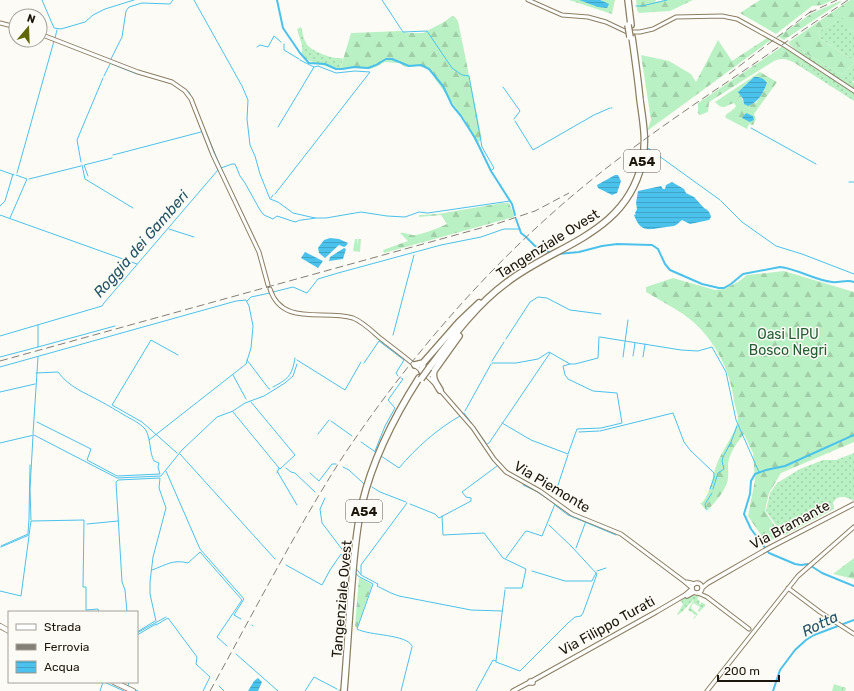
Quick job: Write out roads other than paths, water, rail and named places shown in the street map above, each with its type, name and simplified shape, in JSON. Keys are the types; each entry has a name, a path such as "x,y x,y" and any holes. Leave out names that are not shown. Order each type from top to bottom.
{"highway":[{"name":"Tangenziale Ovest","path":"345,691 358,528 362,504 392,422 426,369 485,299 515,273 546,257 596,227 615,210 629,190 636,174 642,140 626,0"},
{"path":"426,369 465,328 485,299"},
{"path":"415,366 426,369 433,376 434,381 440,390"}],"main road":[{"name":"Via Bramante","path":"736,567 769,548 854,504"},
{"name":"Via Filippo Turati","path":"513,691 736,567"},
{"name":"Via Filippo Turati","path":"695,584 708,583"},
{"path":"695,584 696,590"},
{"path":"696,590 700,584"},
{"name":"Via Filippo Turati","path":"518,691 531,682"},
{"path":"116,683 133,691"}],"street":[{"path":"528,0 562,14 588,17 606,22 627,32 640,32 653,29 676,17 730,17 746,23 784,45 854,91"},
{"path":"48,37 138,72 172,82 185,91 191,99 213,155 259,252 270,290 278,304 295,313 344,316 353,318 361,322 415,366"},
{"name":"Via Piemonte","path":"426,369 440,390 473,428 494,459 506,472 540,491 572,514 620,534 752,629"},
{"path":"707,691 748,638 752,629 758,625 788,588 806,568 854,527"},
{"name":"Via Piemonte","path":"685,582 695,584"},
{"path":"788,588 820,612 854,634"}],"water":[{"path":"579,0 600,0 609,4 607,8 598,7"},
{"path":"754,77 762,78 767,83 760,97 748,106 744,104 743,99 738,92"},
{"path":"746,113 753,116 754,120 750,122 742,118"},
{"path":"615,175 618,175 621,181 617,193 612,195 598,188 597,185"},
{"path":"672,182 684,189 686,193 694,197 704,208 708,210 711,217 709,220 690,224 682,220 674,226 654,229 646,229 640,226 634,215 636,214 637,209 636,203 638,191 661,186 665,189 666,185"},
{"path":"330,238 339,239 348,243 344,247 339,245 325,258 319,253 318,248 324,240"},
{"path":"344,248 346,249 343,259 329,261 330,257"},
{"path":"305,252 323,261 318,268 301,258"},
{"path":"258,678 262,682 258,691 248,691 254,681"}],"waterway":[{"path":"42,0 54,28 61,29 85,22 93,15 105,9 134,0"},
{"path":"111,59 122,37 126,11 129,7 142,3 170,4 173,0"},
{"path":"194,0 242,86 248,100 247,119 250,145 270,199 278,202 293,213 315,218 326,218 361,212 405,217 419,212 428,213 510,201"},
{"path":"277,0 283,28 300,53 309,63 325,64 336,69 354,67 368,68 386,59 392,59 409,66 421,65 429,69 443,86 452,105 475,138 491,171 512,204 515,215"},
{"path":"382,0 403,32 427,31 452,68 462,75 469,76 482,147 494,168 491,171"},
{"path":"636,6 667,0"},
{"path":"55,38 57,30"},
{"path":"257,47 260,45 268,47 274,36 281,42"},
{"path":"17,173 54,41"},
{"path":"284,44 284,50 299,59"},
{"path":"278,127 314,67 300,60"},
{"path":"104,76 110,64"},
{"path":"112,64 137,74"},
{"path":"275,194 370,72 355,71 336,73 318,66 314,67"},
{"path":"81,162 77,140 103,78"},
{"path":"503,87 520,111 514,119"},
{"path":"189,92 221,168"},
{"path":"515,121 533,150 594,115 610,108"},
{"path":"751,128 816,164"},
{"path":"113,155 201,132"},
{"path":"203,134 210,152"},
{"path":"648,148 720,200"},
{"path":"88,176 84,165 112,158"},
{"path":"213,159 218,170"},
{"name":"Roggia dei Gamberi","path":"221,168 235,164 240,176 264,215 273,219 277,216 295,222 315,218"},
{"path":"82,165 85,179 133,208"},
{"path":"29,179 81,166"},
{"path":"0,170 14,175"},
{"name":"Roggia dei Gamberi","path":"0,336 102,306 218,170"},
{"path":"0,206 5,201 13,174"},
{"path":"10,218 27,179 16,175"},
{"path":"849,182 854,182"},
{"path":"721,201 742,222 776,246 802,254 854,274"},
{"path":"0,215 137,264"},
{"path":"516,219 521,233 526,237"},
{"path":"169,229 194,237"},
{"path":"273,292 293,287 307,293 318,279 441,245 481,237 504,229 520,229"},
{"path":"527,238 535,246 551,253"},
{"path":"558,254 579,252 617,244 652,245 658,249 665,264 670,270 702,284 719,288 724,288 731,284 743,274 780,267 825,281 854,282"},
{"path":"393,335 414,255"},
{"path":"247,301 251,297 270,293"},
{"path":"506,339 530,302 538,297 547,298 570,310 601,314"},
{"path":"0,367 236,301 246,300 249,306 253,326 251,348 246,364 149,440"},
{"path":"623,357 628,320"},
{"path":"0,357 38,347 38,325"},
{"path":"38,347 115,326"},
{"path":"492,363 516,363 538,359 549,352 570,364 575,364 598,358 599,337"},
{"path":"600,337 681,350 698,351 712,347 726,372 736,420 759,472"},
{"path":"177,453 142,422 112,405 151,340 178,355"},
{"path":"364,363 379,341 404,360 396,373 398,376"},
{"path":"492,361 504,342"},
{"path":"633,356 635,343"},
{"path":"643,357 645,344"},
{"path":"487,444 550,353"},
{"path":"33,434 38,357"},
{"path":"273,387 286,379 291,373 295,358"},
{"path":"247,360 270,389"},
{"path":"297,360 345,390 361,362"},
{"path":"0,443 34,435 117,478 161,476 182,450 217,417 233,411 245,403 264,396 285,383 293,376 297,364"},
{"path":"465,411 491,364"},
{"path":"502,423 531,440 568,454 577,429 601,428 622,423 617,393 593,391 568,379 565,375 563,366 570,364"},
{"path":"36,373 58,372 67,382 141,425 147,432 152,457 154,461 159,463 158,467 160,474 117,476 87,460 91,449 37,422"},
{"path":"233,375 246,399"},
{"path":"375,451 385,426 395,408 388,400 403,379 401,378"},
{"path":"0,392 35,384"},
{"path":"251,402 295,455 280,469 279,468 277,473"},
{"path":"233,412 279,468"},
{"path":"464,413 486,443"},
{"path":"600,431 673,413 684,442 690,450 714,473 714,478 710,489"},
{"path":"381,456 399,468 427,439 460,416"},
{"path":"318,434 329,420"},
{"path":"331,421 352,436"},
{"path":"713,489 718,473 724,469 722,461 723,457 737,426"},
{"path":"579,432 599,431"},
{"path":"854,435 785,466 755,474 751,481 750,494 744,514 751,529 769,553 795,564 808,564 822,573 854,586"},
{"path":"31,520 30,489 33,436"},
{"path":"361,442 377,453"},
{"path":"180,454 275,559"},
{"path":"557,488 568,455"},
{"path":"310,473 319,481 332,464 336,464"},
{"path":"1,546 28,534 30,465"},
{"path":"410,504 435,514 439,518 471,501 471,498 466,497 462,492 497,466"},
{"path":"343,467 349,470 364,484"},
{"path":"286,468 295,473 315,492"},
{"path":"166,471 200,549 244,599 234,615 241,619"},
{"path":"277,471 297,505"},
{"path":"127,611 125,590 122,582 116,482 118,480 160,478 159,488 166,508 153,557 150,582 150,594 156,621"},
{"path":"506,558 525,532 527,531 542,536 555,504 536,491 523,485"},
{"path":"372,487 380,492 406,502"},
{"path":"706,509 705,504 712,493"},
{"path":"325,498 320,509 322,523 351,561"},
{"path":"361,574 361,565 407,503"},
{"path":"556,506 568,515 616,535"},
{"path":"442,516 443,535 484,533 503,558 526,569 522,588 505,588"},
{"path":"1,547 29,535 31,521 84,520 83,587 86,587 86,610 98,609 99,611"},
{"path":"87,524 118,521"},
{"path":"576,548 586,521"},
{"path":"496,662 520,671 568,623 575,617 581,616 583,613 597,574 549,525"},
{"path":"0,591 21,596 29,536"},
{"path":"152,570 174,562 188,563 200,552 242,600 217,637 227,646"},
{"path":"286,565 322,585 341,554 351,567"},
{"path":"355,567 361,575 378,584 377,586 399,596 471,610 502,611"},
{"path":"597,571 606,568"},
{"path":"532,571 565,581 592,581 596,573"},
{"path":"356,573 358,576 373,584 357,629 403,639 409,642 412,646"},
{"path":"496,661 505,590"},
{"path":"138,632 166,617"},
{"path":"156,625 168,618 197,657 196,664 210,677 203,691"},
{"name":"Rotta","path":"773,691 780,670 795,650 806,640 814,635 854,620"},
{"path":"138,631 155,621"},
{"path":"138,634 156,624"},
{"path":"401,691 412,647"},
{"path":"236,654 278,691"},
{"path":"476,691 493,660 496,661"},
{"path":"305,691 314,677 337,689"},
{"path":"100,691 103,683"},
{"path":"106,683 124,691"},
{"path":"129,683 128,686 131,688"},
{"path":"219,686 224,691"},
{"path":"134,689 138,691"}],"railway":[{"path":"809,13 837,0"},
{"path":"210,691 290,546 340,461 386,396 436,332 463,302 519,244 548,217 606,168 667,123 848,0"},
{"path":"729,74 814,9"},
{"path":"0,361 499,223 535,211 569,193"}],"park label":[{"name":"Oasi LIPU Bosco Negri","path":"788,342"}]}
